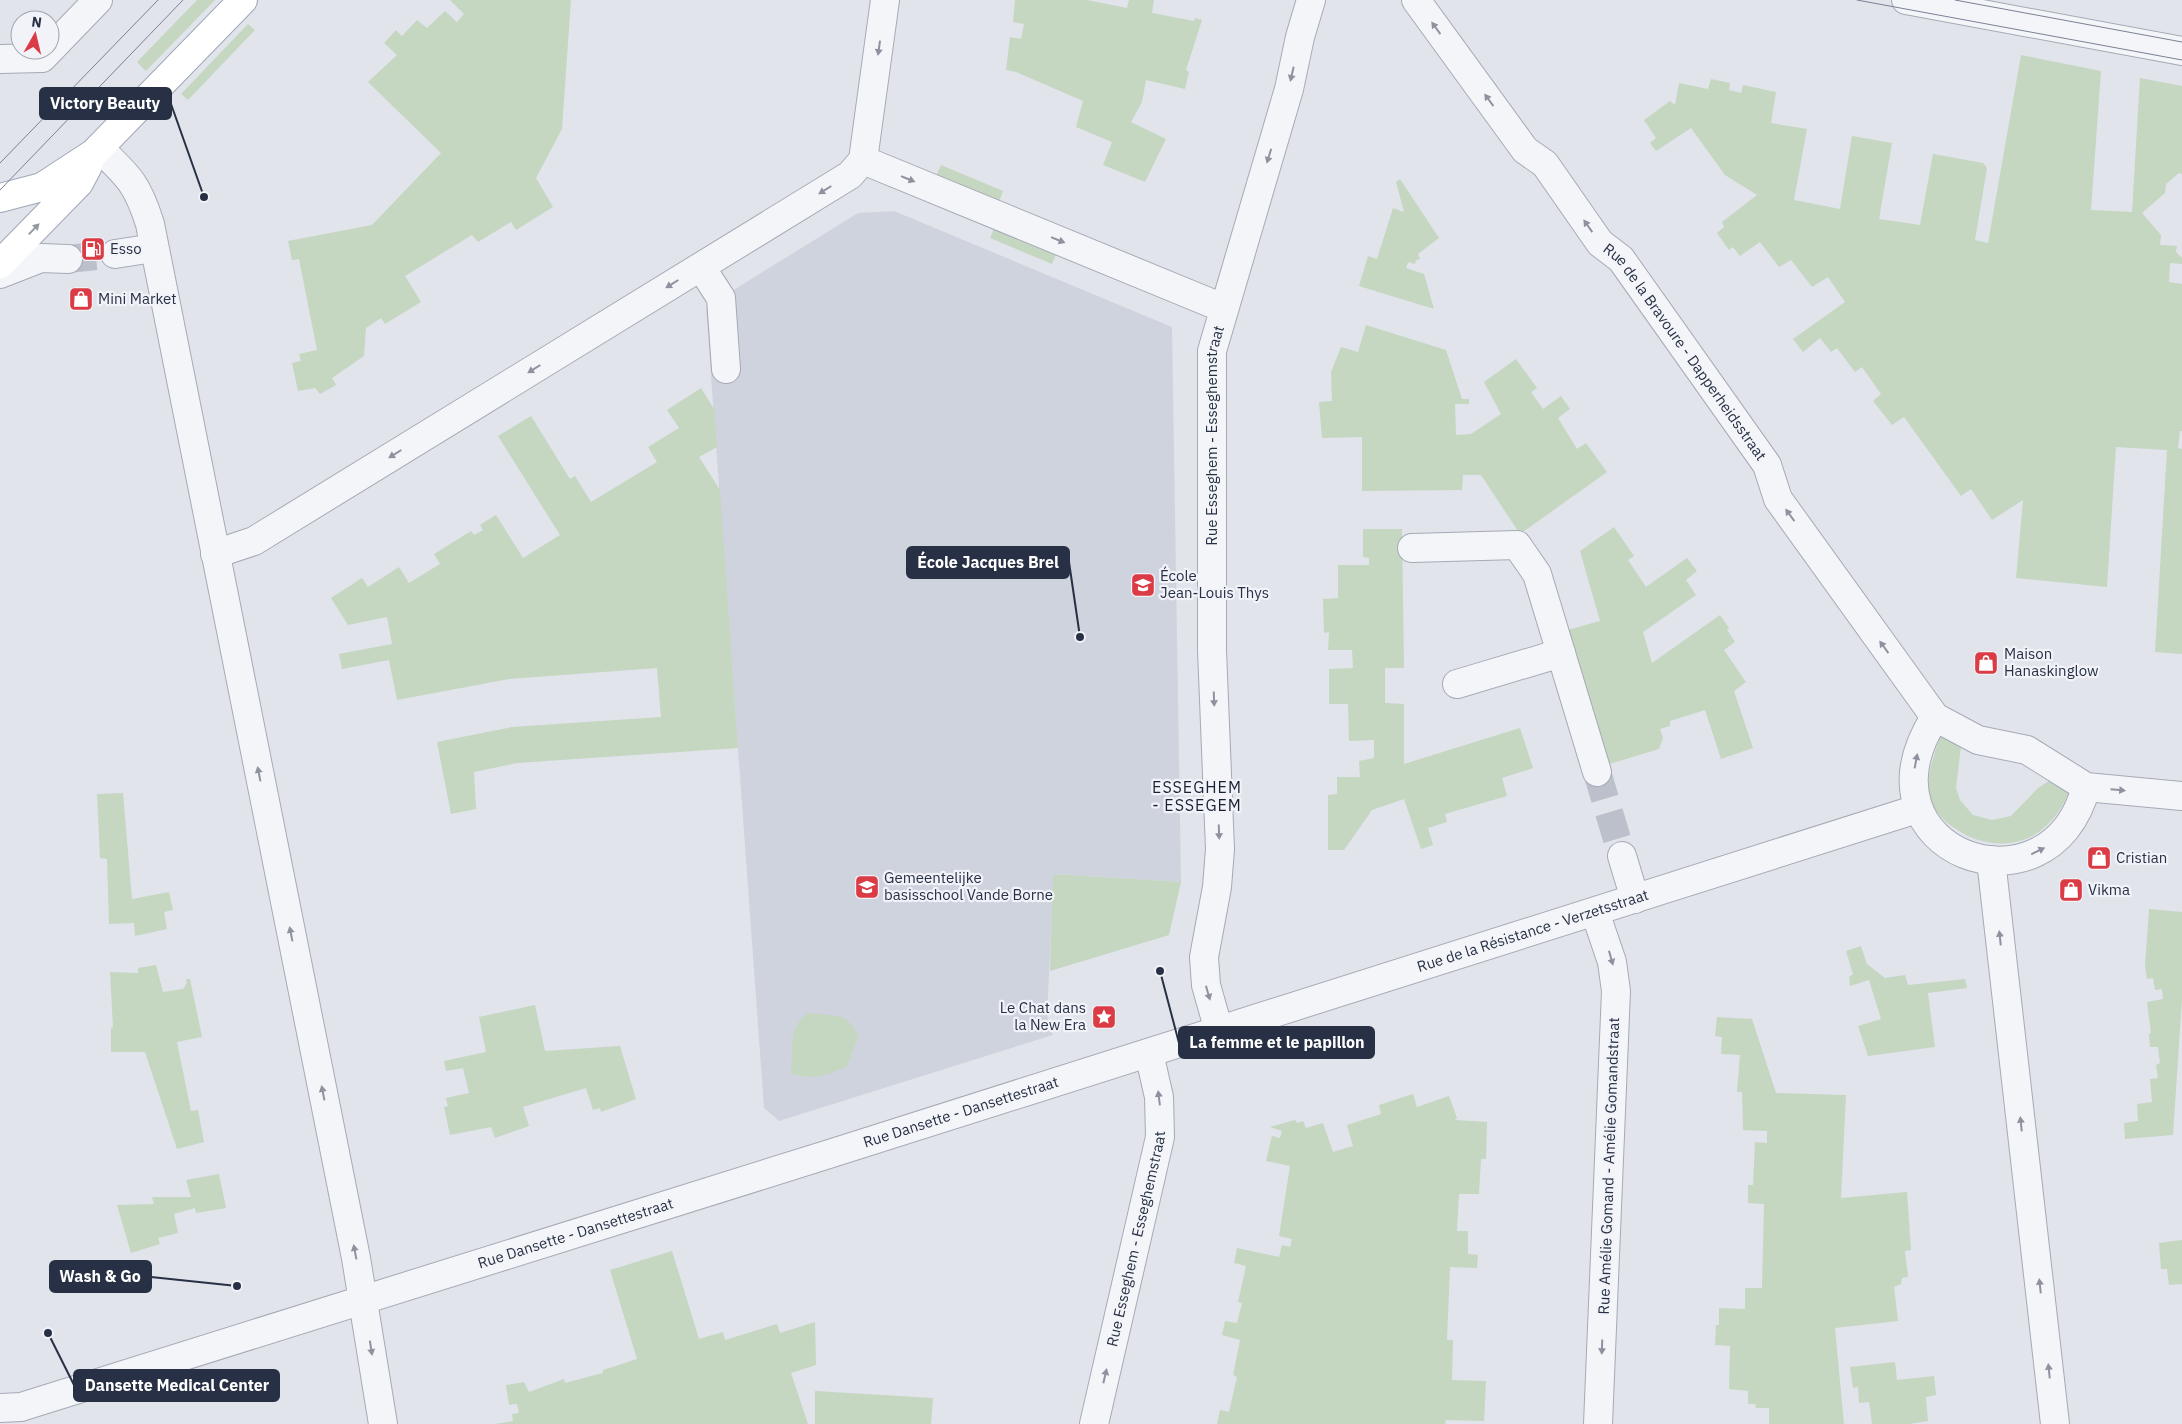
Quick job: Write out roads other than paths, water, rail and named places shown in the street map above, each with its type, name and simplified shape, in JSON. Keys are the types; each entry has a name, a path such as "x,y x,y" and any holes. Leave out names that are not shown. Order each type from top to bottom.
{"main road":[{"path":"0,198 42,187 96,151 243,0"},
{"path":"0,264 79,183 96,151"}],"street":[{"path":"0,59 42,58 98,0"},
{"path":"215,554 254,541 850,175 863,160 885,0"},
{"name":"Rue Esseghem - Esseghemstraat","path":"1219,1031 1206,984 1204,958 1216,887 1220,849 1212,650 1212,351 1223,308 1289,89 1300,37 1311,0"},
{"name":"Rue de la Bravoure - Dapperheidsstraat","path":"1416,0 1525,150 1546,164 1600,243 1621,259 1767,465 1778,499 1935,717"},
{"path":"1906,0 2182,51"},
{"path":"96,151 129,177 135,185 150,224 363,1300 383,1424"},
{"path":"863,160 1223,308"},
{"path":"115,254 154,248"},
{"path":"0,274 41,258 68,260"},
{"path":"701,267 721,298 726,369"},
{"path":"1412,548 1518,546 1536,574 1597,772"},
{"path":"1457,684 1560,653"},
{"path":"2086,787 2076,815 2068,827 2047,846 2020,858 1991,860 1969,856 1948,845 1930,829 1917,810 1914,777 1916,761 1923,738 1935,717 1978,740 2027,750 2086,787 2182,796"},
{"name":"Rue de la Résistance - Verzetsstraat","path":"1149,1053 1917,810"},
{"path":"1622,856 1635,899"},
{"path":"1991,860 2055,1424"},
{"name":"Rue Amélie Gomand - Amélie Gomandstraat","path":"1595,912 1612,962 1616,991 1598,1424"},
{"name":"Rue Esseghem - Esseghemstraat","path":"1094,1424 1160,1137 1159,1097 1149,1053"},
{"name":"Rue Dansette - Dansettestraat","path":"0,1408 21,1406 1149,1053"}],"tunnel":[{"path":"68,259 115,254"},
{"path":"1597,772 1622,856"}],"tram line":[{"path":"0,163 158,0"},
{"path":"0,190 183,0"},
{"path":"1857,0 2182,60"},
{"path":"1955,0 2182,42"}],"place":[{"name":"Victory Beauty","path":"204,197"},
{"name":"Esso","path":"93,249"},
{"name":"Mini Market","path":"81,299"},
{"name":"École Jean-Louis Thys","path":"1143,585"},
{"name":"École Jacques Brel","path":"1080,637"},
{"name":"Maison Hanaskinglow","path":"1986,663"},
{"name":"Cristian","path":"2099,858"},
{"name":"Gemeentelijke basisschool Vande Borne","path":"867,887"},
{"name":"Vikma","path":"2071,890"},
{"name":"La femme et le papillon","path":"1160,971"},
{"name":"Le Chat dans la New Era","path":"1104,1017"},
{"name":"Wash & Go","path":"237,1286"},
{"name":"Dansette Medical Center","path":"48,1333"}],"district":[{"name":"ESSEGHEM - ESSEGEM","path":"1197,796"}]}
